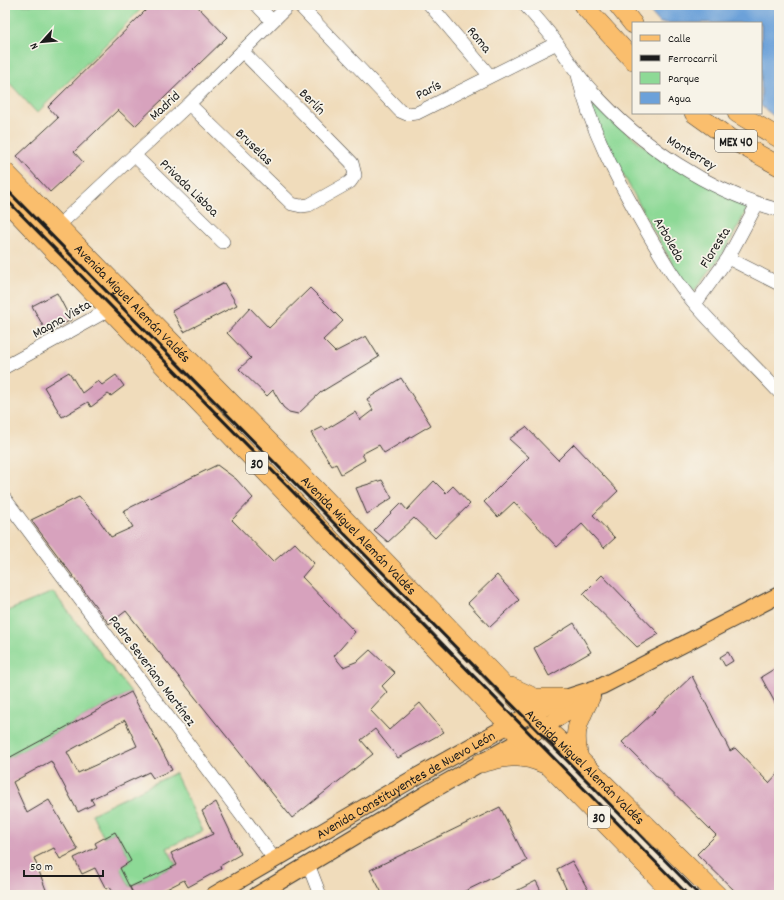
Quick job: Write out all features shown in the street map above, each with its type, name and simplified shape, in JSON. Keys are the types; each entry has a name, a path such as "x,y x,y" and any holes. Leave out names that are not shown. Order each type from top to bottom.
{"highway":[{"path":"583,5 632,59"},
{"path":"618,5 632,23"},
{"name":"MEX 40","path":"695,114 729,138 779,166"},
{"name":"MEX 40","path":"739,114 779,138"},
{"name":"Avenida Miguel Alemán Valdés","path":"5,172 172,342 538,721 579,759 717,895"},
{"path":"5,194 14,199 41,225 58,226 60,240 64,248 84,271 96,294"},
{"name":"Avenida Miguel Alemán Valdés","path":"5,200 509,725 675,895"},
{"path":"110,309 116,307 121,308 160,342 172,342"},
{"path":"500,682 535,698 564,698"},
{"path":"579,759 576,742 576,728 596,692"},
{"path":"481,763 504,756 518,756 548,764"}],"main road":[{"name":"Avenida Constituyentes de Nuevo León","path":"214,895 416,777 509,725 538,721 779,595"},
{"name":"Avenida Constituyentes de Nuevo León","path":"257,895 523,739 538,721 564,698 596,692"}],"street":[{"path":"256,5 272,21"},
{"name":"Madrid","path":"58,226 189,104 289,5"},
{"name":"París","path":"299,5 400,111 407,114 417,113 557,43"},
{"name":"Roma","path":"430,5 490,76"},
{"name":"Monterrey","path":"525,5 557,43 578,75 592,92 662,153 702,178 757,204 779,210"},
{"name":"Berlín","path":"242,51 352,163 355,175 350,182 309,205 301,206"},
{"name":"Arboleda","path":"578,75 584,101 594,129 636,211 673,276 695,304 779,392"},
{"name":"Bruselas","path":"189,104 292,204 301,206"},
{"name":"Privada Lisboa","path":"134,155 223,242"},
{"name":"Floresta","path":"695,304 728,258 757,204"},
{"path":"728,258 779,284"},
{"name":"Magna Vista","path":"5,367 110,309"},
{"name":"Padre Severiano Martínez","path":"5,500 275,860"},
{"path":"308,864 320,895"}],"green space":[{"path":"5,5 145,5 37,113 5,78"},
{"path":"594,106 649,150 749,206 723,254 694,291 689,291 639,204 592,115 591,107"},
{"path":"53,592 131,692 5,760 5,612"},
{"path":"175,773 203,831 167,848 176,865 130,887 120,868 131,861 115,832 104,838 92,814"}],"water":[{"path":"644,5 779,5 779,120 762,107 762,22 659,22"}],"building":[{"path":"151,5 196,5 227,37 135,126 118,110 74,152 83,162 50,192 17,156 58,118 48,107"},
{"path":"224,283 237,305 184,332 172,311"},
{"path":"310,288 343,321 323,340 335,352 366,336 379,357 321,392 298,414 289,412 283,407 273,390 267,396 239,369 251,358 227,333 250,308 269,328"},
{"path":"57,293 71,320 47,333 32,306"},
{"path":"69,372 82,393 98,381 102,385 116,375 124,386 111,396 108,394 91,407 88,402 62,417 44,387"},
{"path":"401,378 431,425 384,453 379,445 362,454 365,460 341,474 336,464 332,466 311,433 323,427 325,430 355,412 360,420 373,410 367,399"},
{"path":"526,427 558,460 574,444 618,491 593,515 615,538 604,548 582,524 557,547 514,502 498,517 484,502 529,457 509,439"},
{"path":"217,465 236,479 253,498 232,520 273,562 295,543 314,563 302,577 355,632 334,656 343,667 358,661 370,650 395,673 382,686 387,692 370,710 389,730 420,703 444,732 398,758 375,729 361,740 373,754 292,818 126,611 109,624 31,520 79,497 99,520 111,537 133,527 123,511"},
{"path":"382,480 392,498 367,514 356,488"},
{"path":"434,481 446,493 453,486 470,504 435,538 414,518 388,542 374,530 401,503 407,510"},
{"path":"497,575 519,600 490,627 468,603"},
{"path":"602,575 659,634 637,647 583,594"},
{"path":"574,623 591,652 549,676 534,648"},
{"path":"728,652 733,661 725,666 720,657"},
{"path":"779,666 779,710 761,677"},
{"path":"692,676 730,751 735,748 769,783 779,772 779,895 739,895 697,854 716,835 622,742"},
{"path":"131,692 172,770 153,778 149,772 91,799 94,804 78,812 51,761 13,782 27,813 49,800 78,850 60,859 54,848 34,858 48,895 5,895 5,760","holes":["125,720 137,746 78,773 67,752"]},
{"path":"216,802 241,854 220,866 221,869 188,887 184,880 155,895 134,895 130,887 177,865 171,853 213,834 202,811"},
{"path":"500,807 527,861 457,895 383,895 370,870"},
{"path":"115,832 131,861 120,868 132,892 125,895 114,895 110,887 106,889 95,868 82,874 74,858 97,847 95,843"},
{"path":"572,861 591,895 569,895 557,869"},
{"path":"536,881 543,895 508,895"}],"railway":[{"path":"5,188 699,895"},
{"path":"5,198 688,895"}]}
